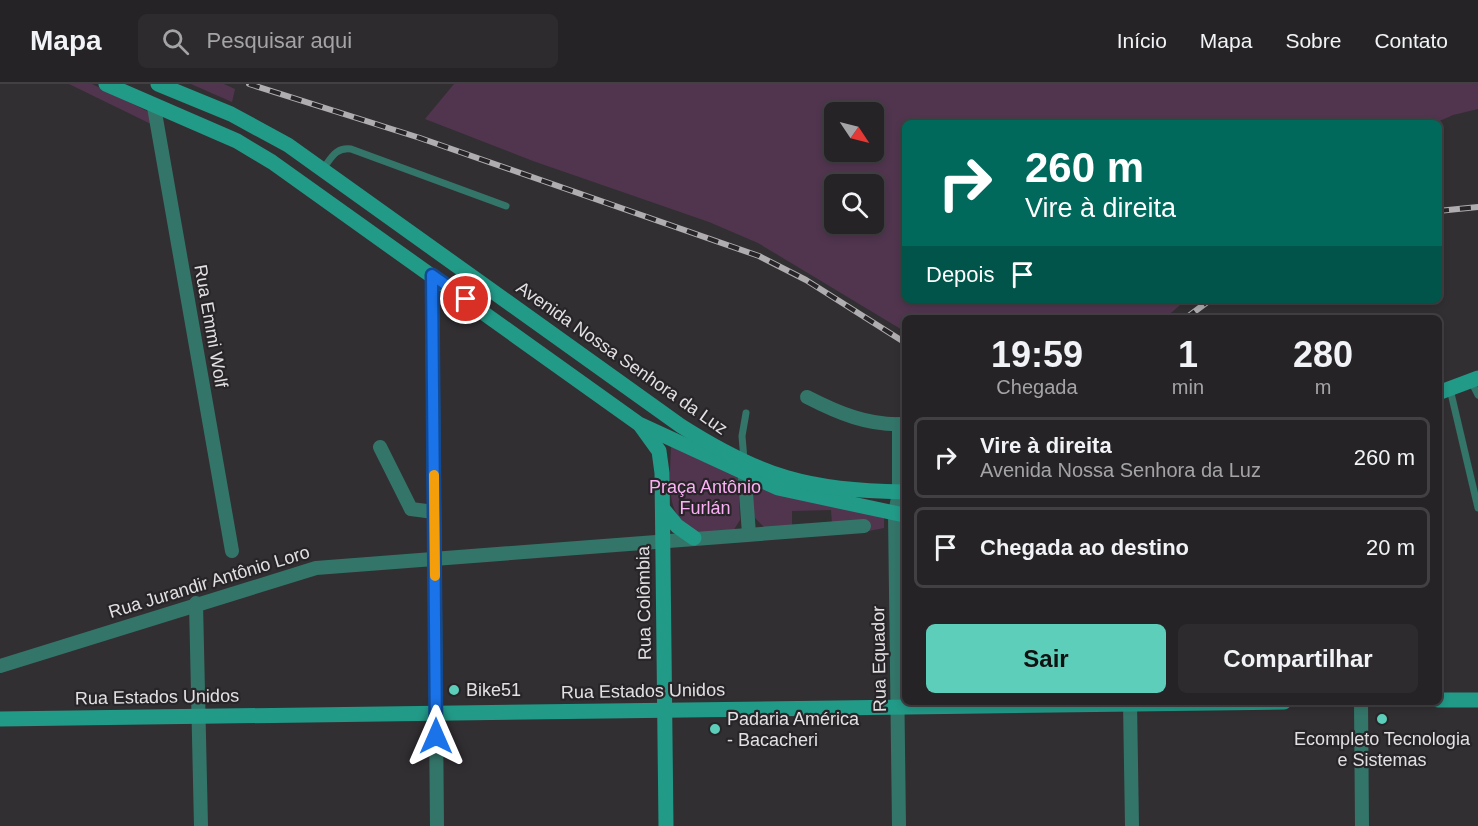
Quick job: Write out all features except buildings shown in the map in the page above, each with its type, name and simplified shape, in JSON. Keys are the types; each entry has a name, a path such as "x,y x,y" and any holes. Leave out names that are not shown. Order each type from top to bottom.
{"main road":[{"name":"Avenida Nossa Senhora da Luz","path":"106,84 255,152 432,275 639,424 745,468 793,492 900,514"},
{"name":"Avenida Nossa Senhora da Luz","path":"158,84 254,125 322,170 681,426 745,468 807,485 902,492"},
{"path":"1444,391 1476,384"},
{"name":"Rua Colômbia","path":"639,424 659,451 662,473 666,826"},
{"path":"663,509 677,526 694,538"},
{"path":"1442,700 1478,700"},
{"name":"Rua Estados Unidos","path":"1,719 1014,705"}],"street":[{"name":"Rua Emmi Wolf","path":"154,107 232,551"},
{"path":"432,275 437,826"},
{"path":"807,397 847,416 866,421 902,424"},
{"name":"Rua Equador","path":"899,826 897,707 902,424"},
{"path":"380,447 411,509 434,512"},
{"path":"745,468 749,534"},
{"name":"Rua Jurandir Antônio Loro","path":"0,666 196,603 316,568 864,526"},
{"path":"196,603 201,826"},
{"path":"1130,705 1132,826"},
{"path":"1361,705 1362,826"}],"lane":[{"path":"322,170 336,151 342,148 351,149 506,206"},
{"path":"1444,391 1478,508"},
{"path":"745,468 742,436 746,413"}],"green space":[{"path":"69,84 92,84 149,112 151,124"},
{"path":"191,84 224,84 235,89 232,102"},
{"path":"454,84 1478,84 1478,109 1442,120 902,120 902,303 1182,303 1168,315 902,315 902,330 758,243 709,222 533,161 425,119"},
{"name":"Praça Antônio Furlán","path":"671,444 738,476 740,520 733,531 714,533 696,531 685,525 678,516 671,494"},
{"path":"751,482 884,518 884,528 869,531 868,520 832,524 831,510 792,511 792,525 765,528 753,516"}],"railway":[{"path":"249,84 420,138 759,256 806,280 902,341"},
{"path":"1442,211 1478,207"},
{"path":"1190,315 1206,303"}],"slow traffic":[{"path":"434,475 435,576"}],"place":[{"name":"Bike51","path":"454,690"},
{"name":"Ecompleto Tecnologia e Sistemas","path":"1382,719"},
{"name":"Padaria América - Bacacheri","path":"715,729"}],"route":[{"path":"436,736 432,275 466,299"}]}
